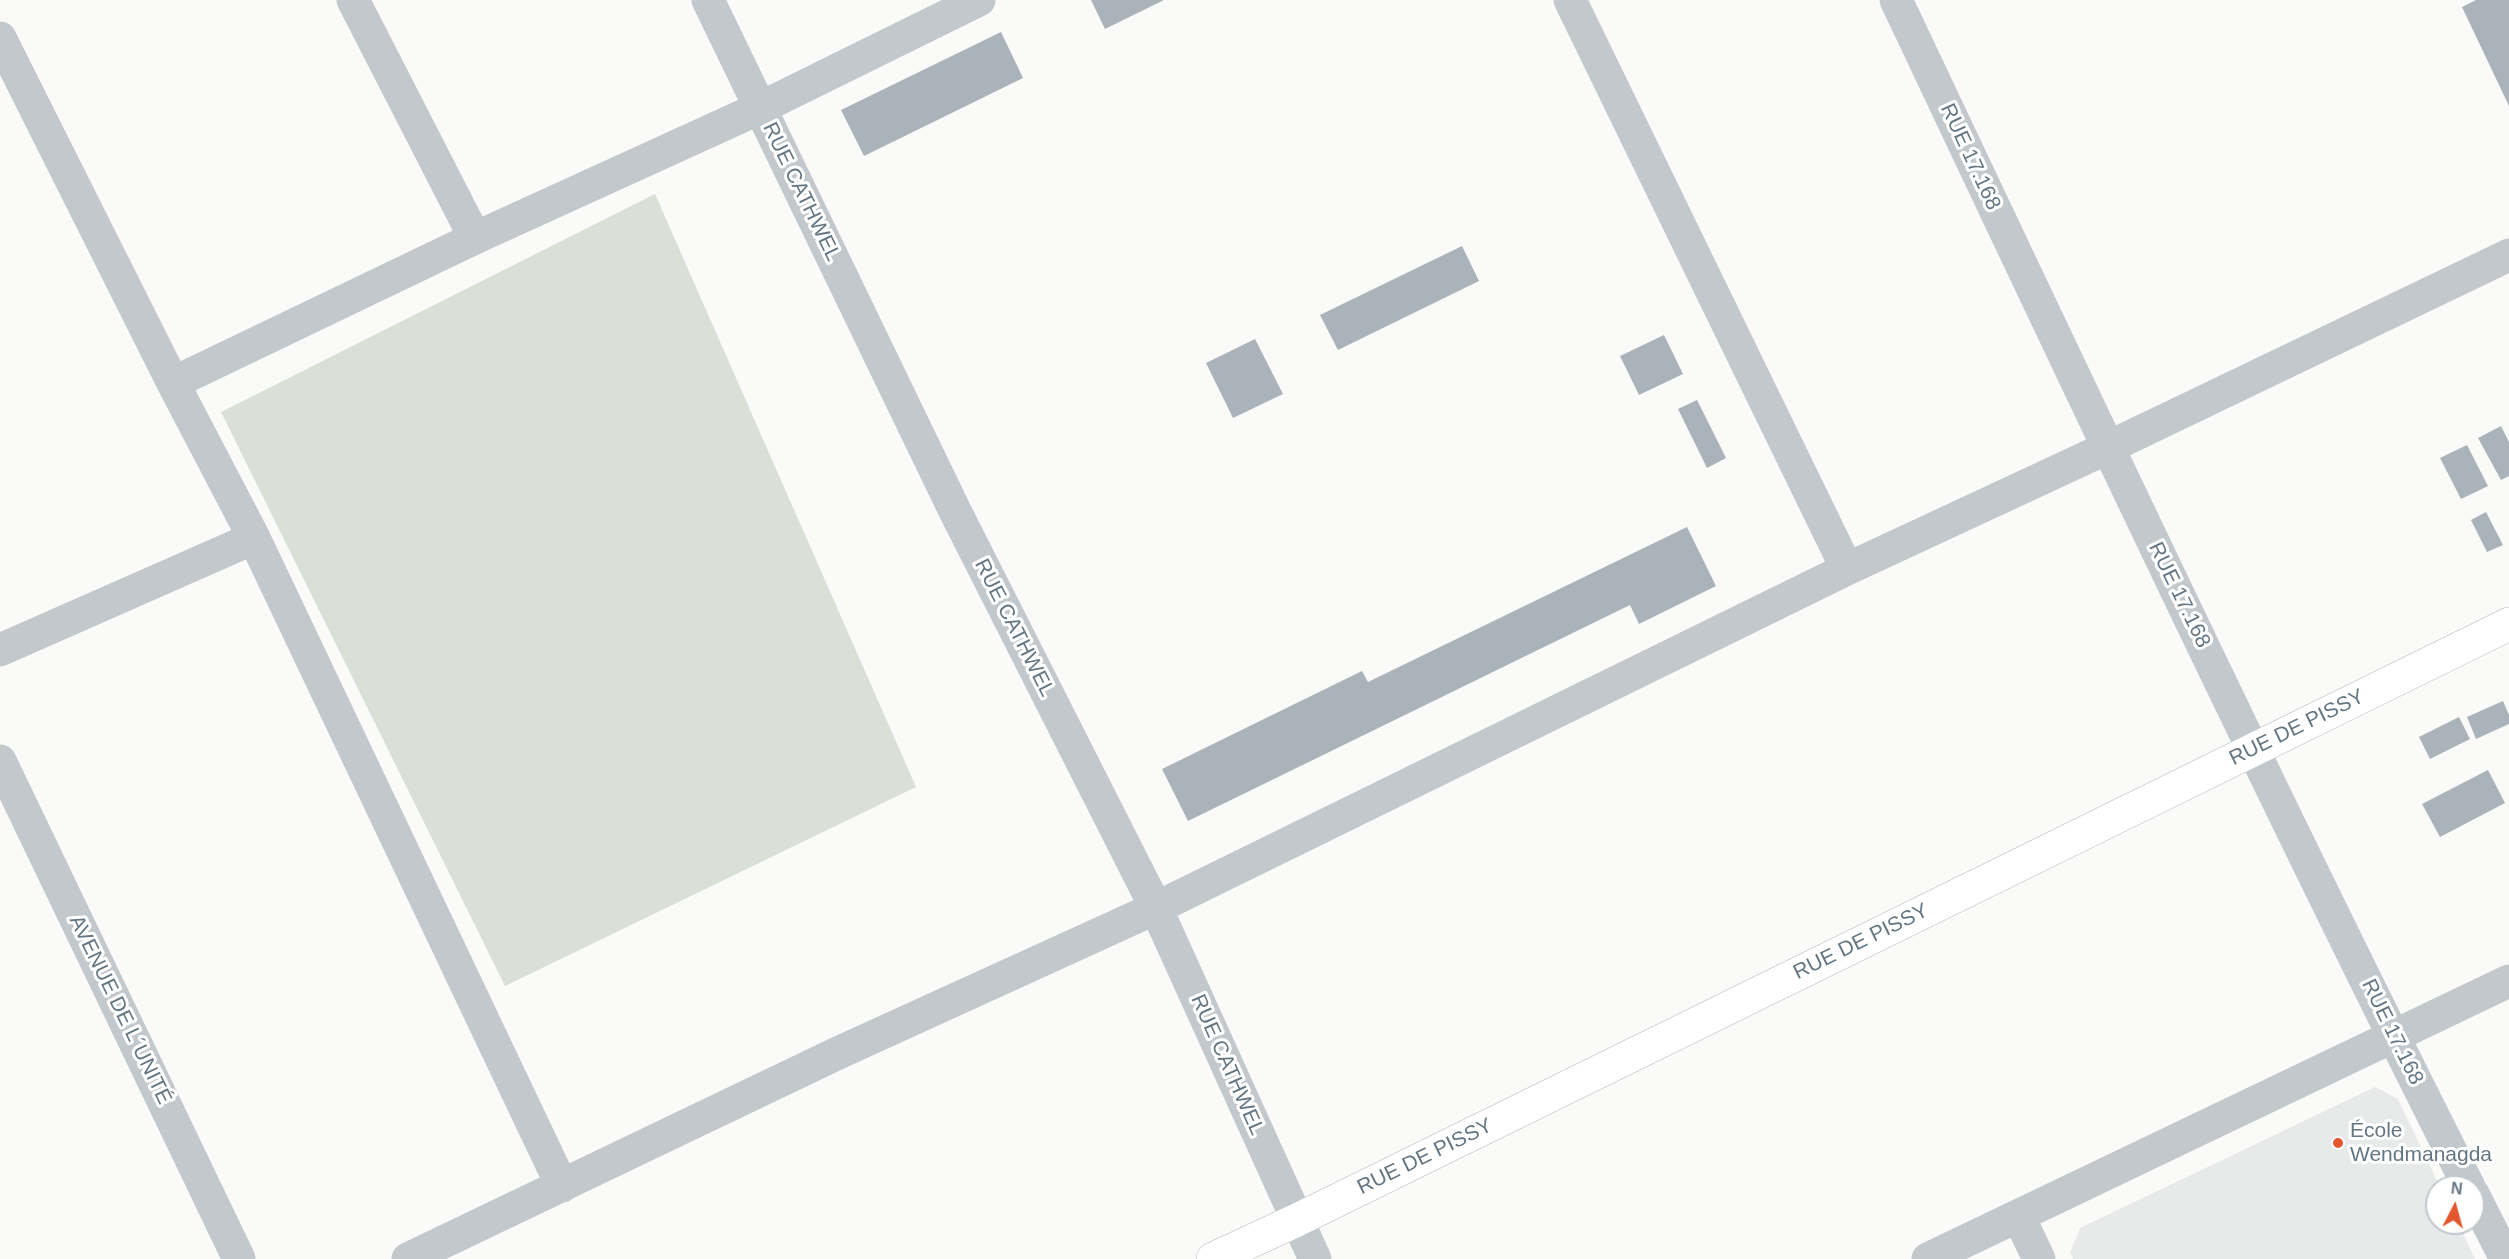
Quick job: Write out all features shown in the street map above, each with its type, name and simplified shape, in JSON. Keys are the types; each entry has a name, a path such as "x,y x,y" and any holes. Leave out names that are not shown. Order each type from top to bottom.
{"street":[{"path":"353,0 475,238"},
{"name":"RUE CATHWEL","path":"708,0 955,511 1156,908 1315,1259"},
{"path":"173,383 475,238 760,108 979,0"},
{"path":"1570,0 1847,569"},
{"name":"RUE 17.168","path":"1896,0 2107,447 2463,1175"},
{"path":"0,38 173,383 255,538 562,1186"},
{"path":"408,1259 838,1053 1156,908 1847,569 2509,255"},
{"path":"0,650 255,538"},
{"name":"RUE DE PISSY","path":"1213,1259 1297,1220 2509,624"},
{"name":"AVENUE DE L´UNITÉ","path":"0,761 239,1259"},
{"path":"1928,1259 2509,981"},
{"path":"2019,1217 2039,1259"},
{"path":"2485,1218 2506,1259"}],"shaded area":[{"path":"655,194 916,787 505,986 221,412"},
{"name":"École Wendmanagda","path":"2375,1087 2398,1099 2434,1175 2425,1175 2425,1235 2464,1235 2475,1259 2073,1259 2070,1253 2080,1228"}],"building":[{"path":"1091,0 1164,0 1105,29"},
{"path":"2476,0 2509,0 2509,106 2462,7"},
{"path":"1001,32 1023,78 864,156 841,110"},
{"path":"1462,246 1479,281 1338,350 1320,315"},
{"path":"1664,335 1683,374 1639,395 1620,356"},
{"path":"1255,339 1283,394 1233,418 1206,363"},
{"path":"1697,400 1726,458 1707,468 1678,409"},
{"path":"2501,426 2509,442 2509,476 2501,480 2478,438"},
{"path":"2467,445 2488,486 2461,499 2440,458"},
{"path":"2486,512 2503,545 2487,552 2471,520"},
{"path":"1687,527 1716,586 1639,624 1630,605 1188,821 1162,769 1362,671 1368,682"},
{"path":"2503,701 2509,715 2509,724 2476,739 2467,717"},
{"path":"2459,717 2470,739 2430,759 2419,737"},
{"path":"2488,770 2505,803 2440,837 2422,804"}],"place":[{"name":"École Wendmanagda","path":"2338,1143"}]}
